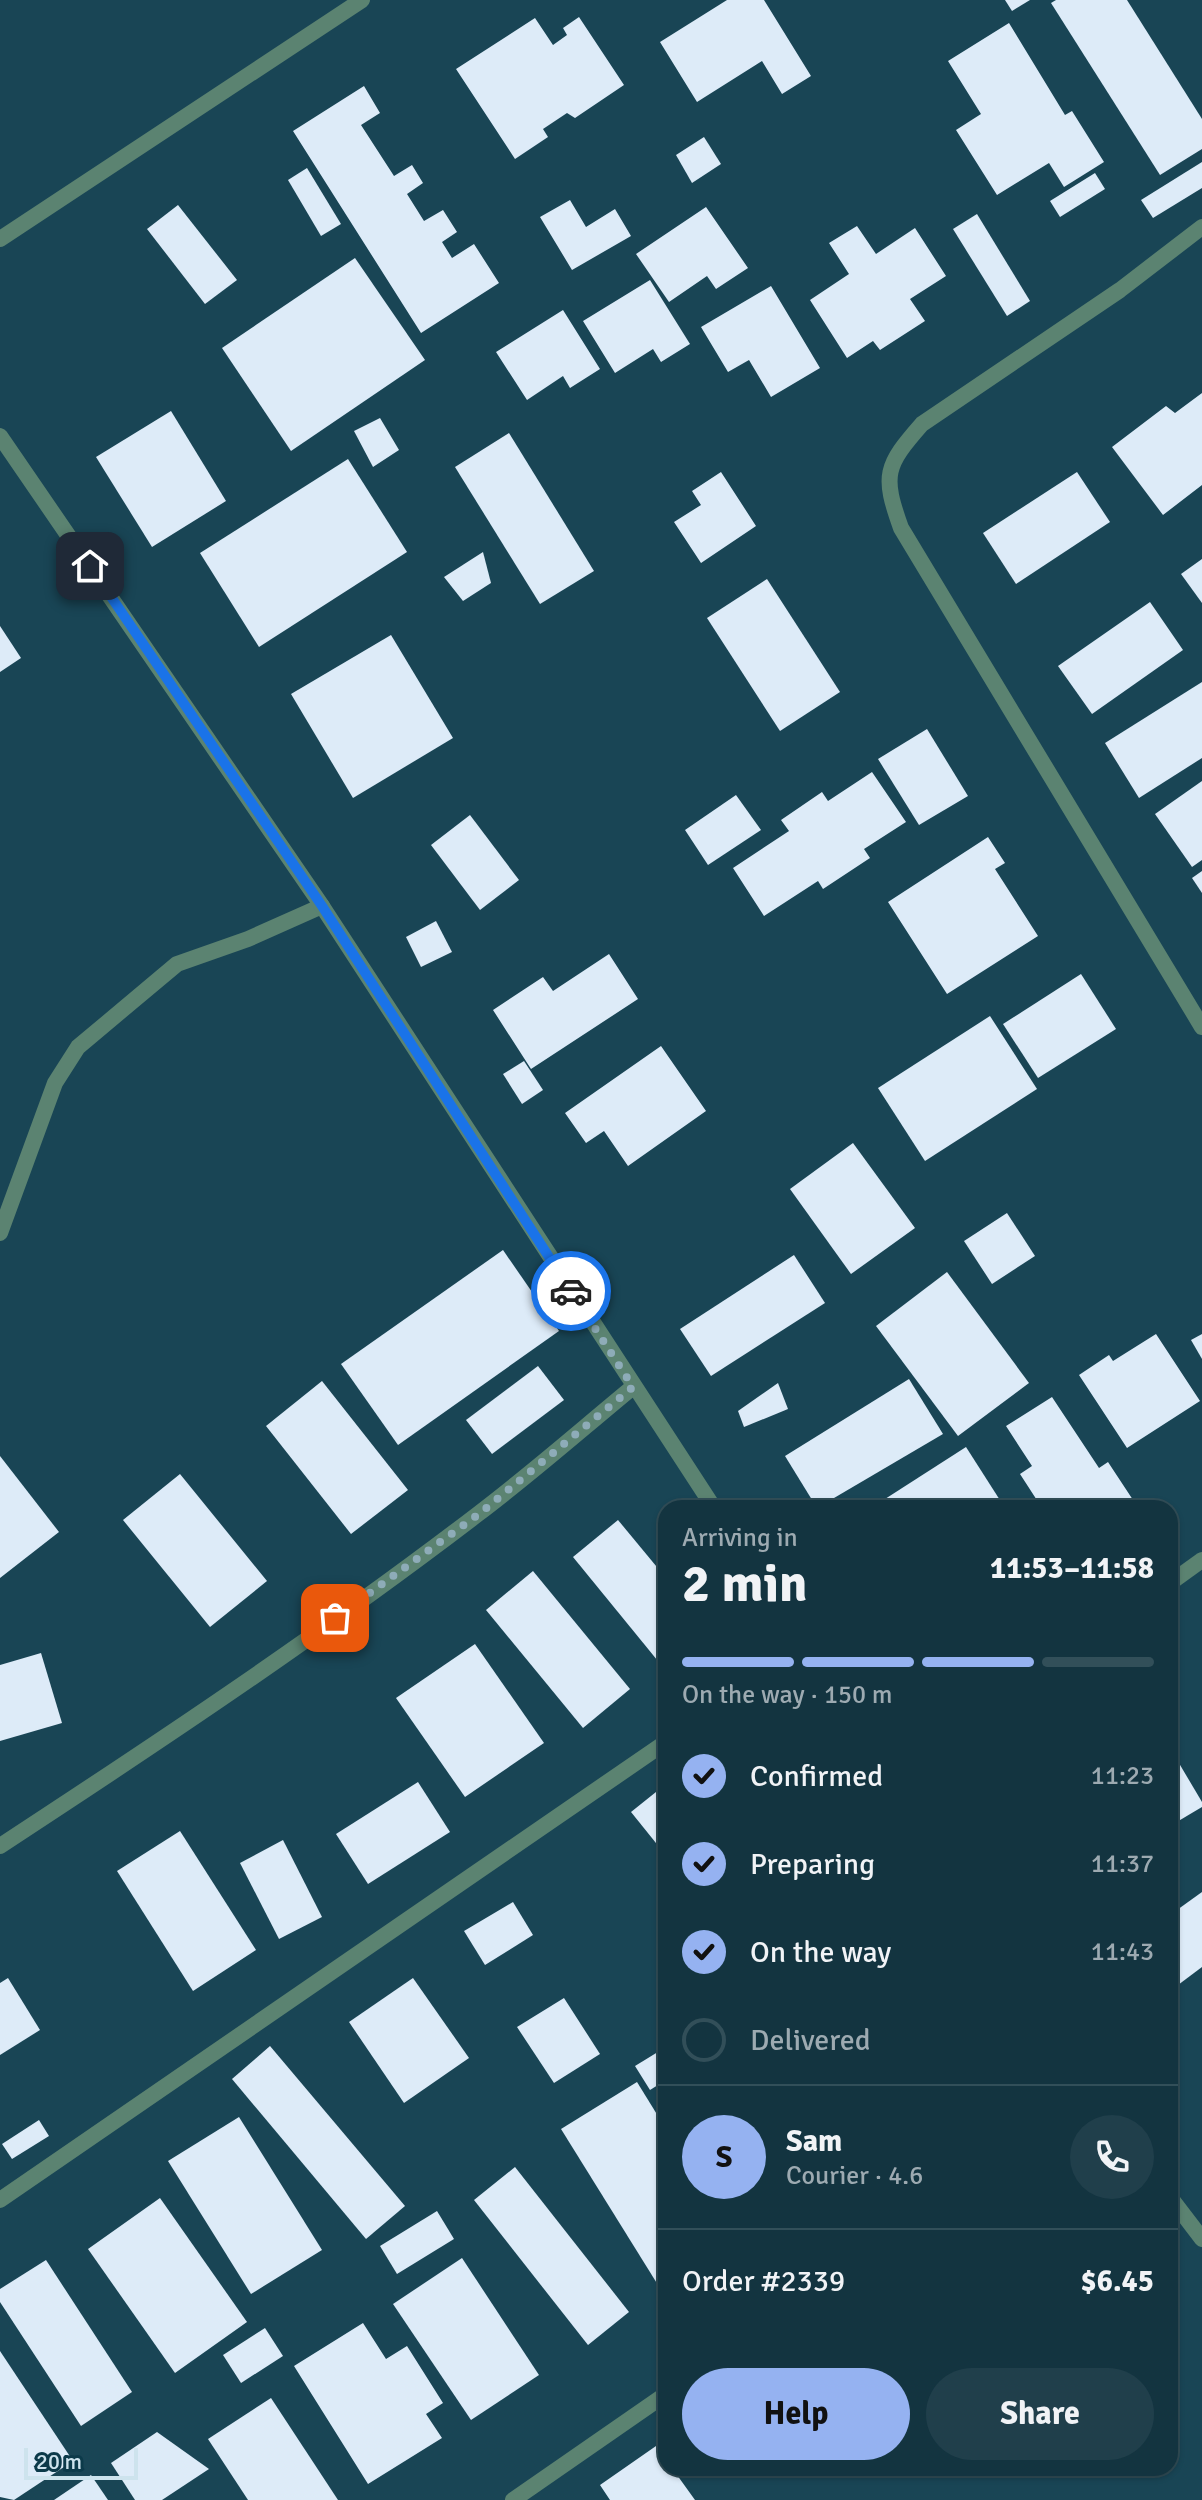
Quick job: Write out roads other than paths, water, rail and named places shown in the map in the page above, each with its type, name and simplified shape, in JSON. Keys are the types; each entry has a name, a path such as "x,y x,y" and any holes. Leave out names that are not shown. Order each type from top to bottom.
{"street":[{"path":"0,239 362,0"},
{"path":"1202,227 1120,290 922,424 898,452 887,488 901,528 1202,1027"},
{"path":"0,436 322,906 709,1500"},
{"path":"0,1233 55,1083 78,1047 177,964 248,939 322,906"},
{"path":"0,1846 200,1715 337,1617 479,1514 633,1387"},
{"path":"1178,1577 1202,1560"},
{"path":"0,2200 658,1748"},
{"path":"1178,2208 1202,2239"},
{"path":"513,2500 658,2400"}]}
